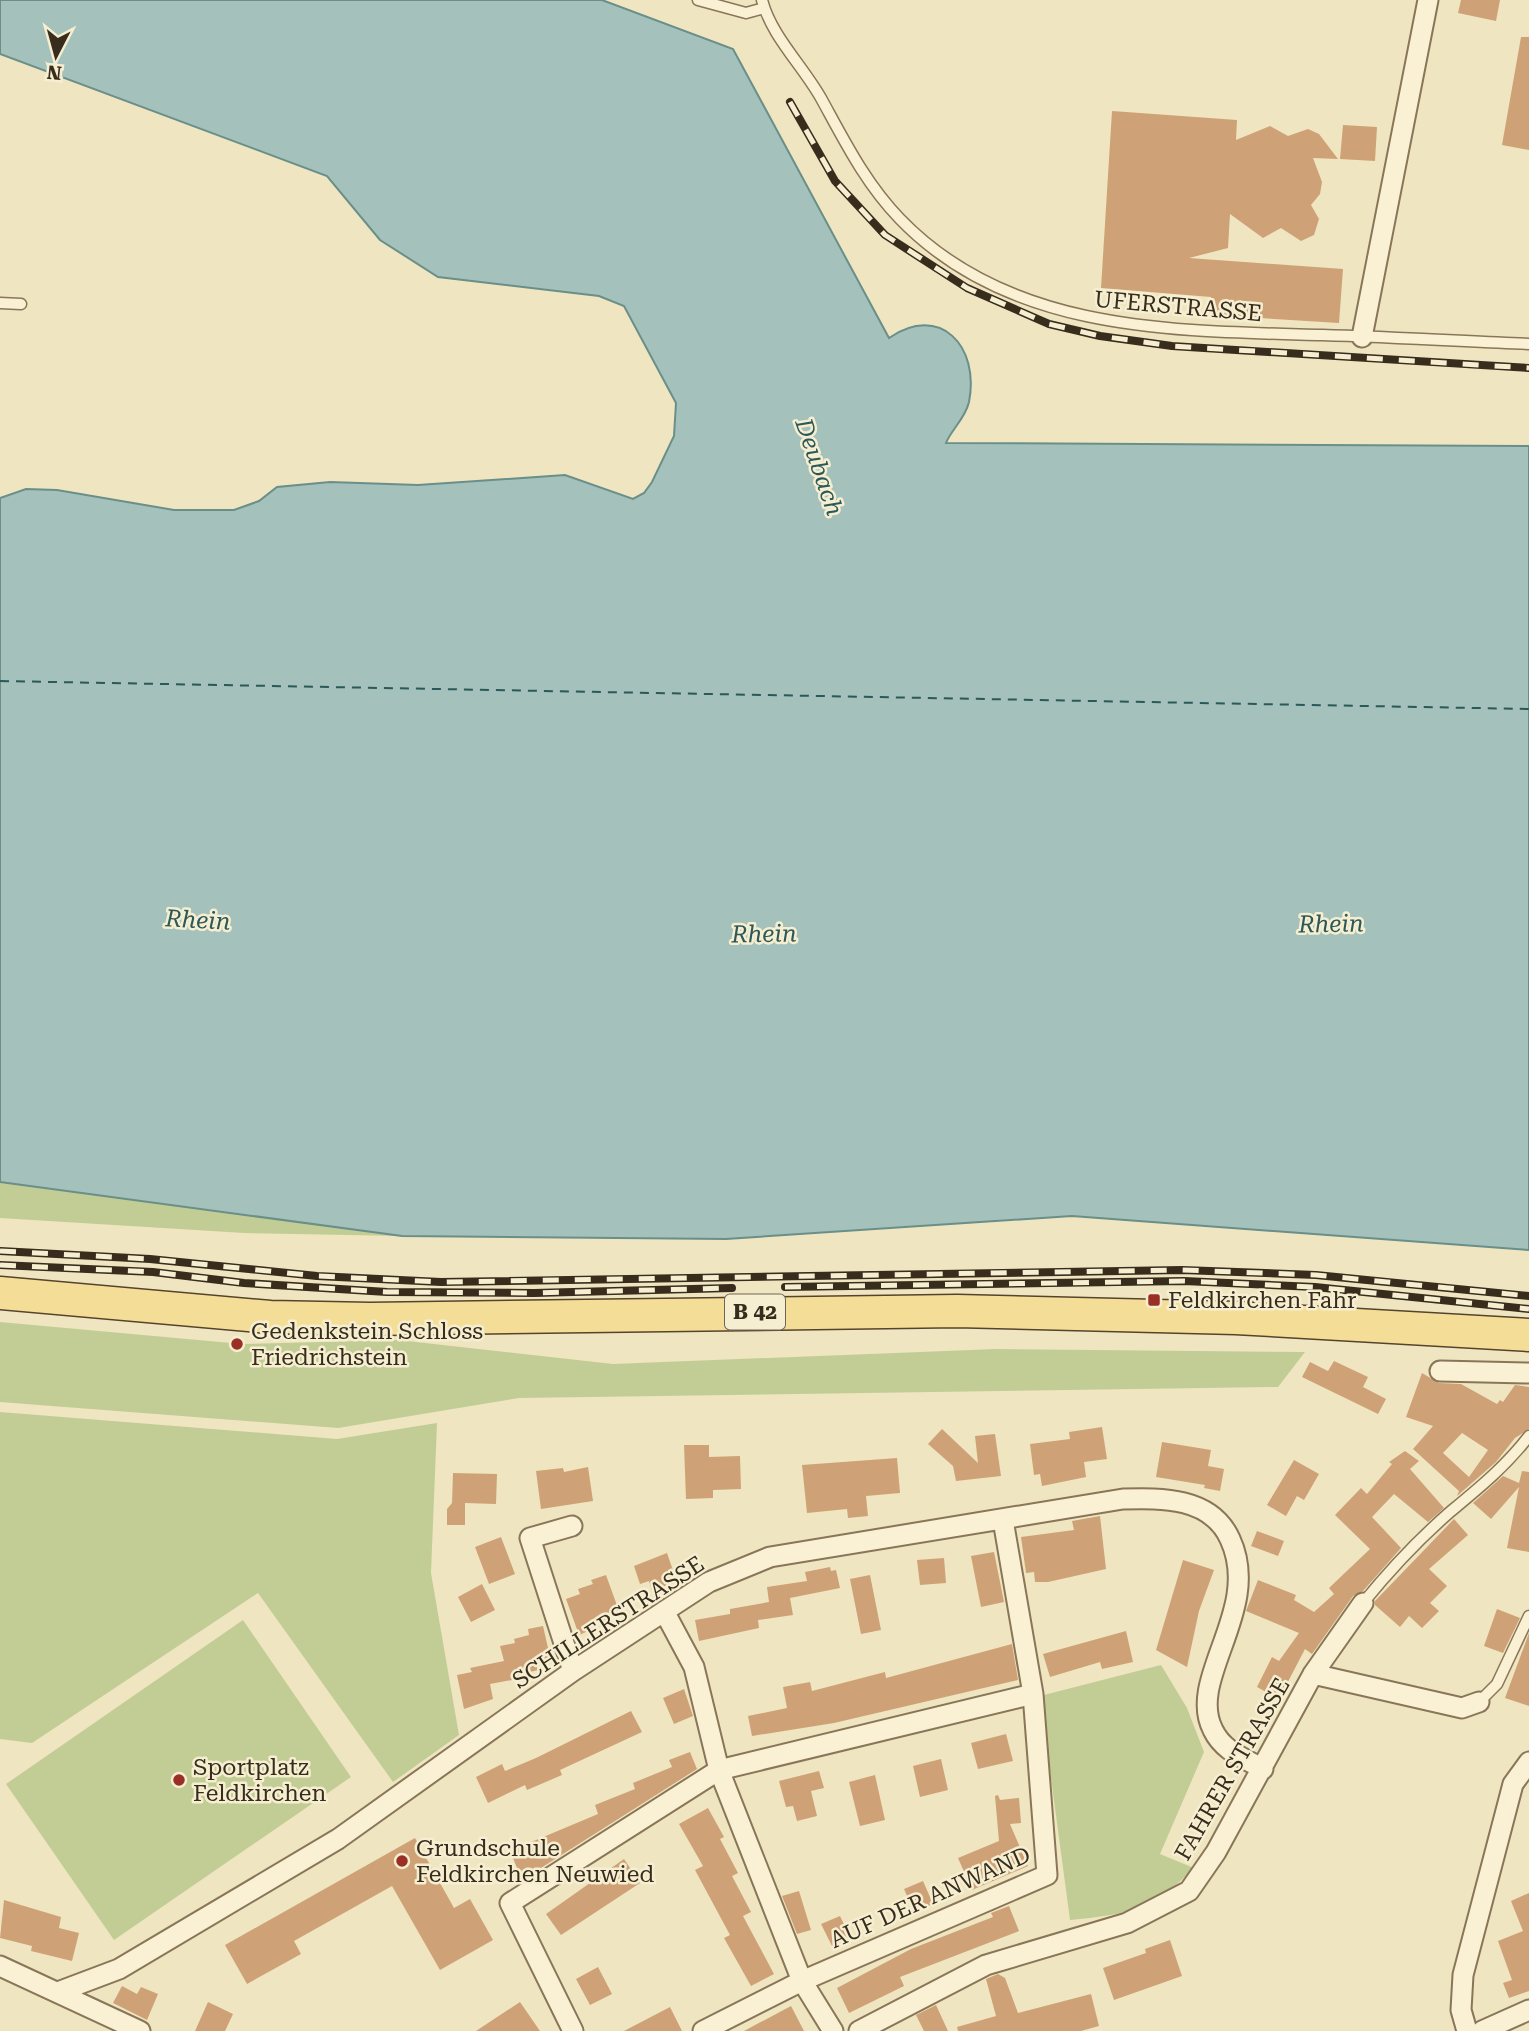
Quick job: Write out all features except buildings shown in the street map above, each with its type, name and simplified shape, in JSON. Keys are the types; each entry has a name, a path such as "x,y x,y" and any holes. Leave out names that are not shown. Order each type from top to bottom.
{"main road":[{"name":"B 42","path":"0,1293 270,1317 370,1319 957,1311 1236,1318 1520,1334"}],"street":[{"path":"1362,337 1427,0"},
{"path":"1440,1371 1529,1373"},
{"name":"SCHILLERSTRASSE","path":"58,1992 119,1969 338,1839 573,1671 664,1611 709,1583 771,1557 1123,1499 1162,1497 1181,1501 1207,1512 1226,1528 1235,1549 1239,1575 1238,1600 1208,1693 1207,1711 1212,1729 1224,1747 1263,1769"},
{"name":"AUF DER ANWAND","path":"703,2031 802,1981 1047,1875 1033,1694 1003,1520"},
{"path":"572,1526 530,1538 573,1671"},
{"name":"FAHRER STRASSE","path":"859,2031 986,1965 1127,1923 1189,1891 1216,1852 1313,1674 1363,1603"},
{"path":"664,1611 694,1667 719,1770 802,1981 833,2031"},
{"path":"1313,1674 1462,1708 1479,1702"},
{"path":"573,2031 510,1903 719,1770 1033,1694"},
{"path":"1468,2031 1461,2010 1463,1975 1514,1784 1529,1762"},
{"path":"0,1966 140,2031"},
{"path":"1482,2031 1529,2010"}],"lane":[{"path":"698,0 746,13 763,4"},
{"name":"UFERSTRASSE","path":"763,4 785,44 806,70 860,170 877,195 902,221 975,277 1072,315 1136,326 1215,332 1529,344"},
{"path":"0,303 21,304"},
{"name":"FAHRER STRASSE","path":"1363,1603 1387,1574 1448,1514 1488,1482 1529,1436"},
{"path":"1479,1702 1497,1684 1529,1616"}],"green space":[{"path":"0,1182 402,1236 244,1233 0,1218"},
{"path":"0,1322 242,1344 398,1340 613,1364 996,1349 1305,1352 1278,1387 519,1398 338,1428 0,1402"},
{"path":"0,1412 337,1439 437,1423 431,1573 459,1735 393,1782 258,1593 32,1743 0,1739"},
{"name":"Sportplatz Feldkirchen","path":"243,1620 351,1777 114,1940 6,1784"},
{"path":"1161,1665 1187,1708 1204,1752 1160,1854 1194,1868 1166,1893 1138,1908 1107,1916 1070,1920 1040,1696"}],"water":[{"path":"0,0 602,0 733,49 889,338 908,328 925,325 940,328 952,336 962,348 971,382 969,402 946,443 1529,446 1529,1250 1072,1216 726,1239 402,1236 0,1182 0,498 26,489 57,490 174,510 234,510 259,501 277,487 330,482 418,485 565,475 633,499 644,493 652,482 674,436 676,403 624,306 599,296 438,277 380,240 327,176 0,54"}],"ferry route":[{"path":"0,681 1529,709"}],"railway":[{"path":"790,102 835,181 885,235 967,288 1049,324 1100,336 1172,346 1529,368"},
{"path":"0,1251 150,1259 317,1276 441,1282 1182,1270 1316,1275 1529,1296"},
{"path":"0,1265 153,1272 244,1283 387,1292 534,1293 732,1288"},
{"path":"785,1287 1184,1281 1315,1287 1529,1309"}],"place":[{"name":"Feldkirchen Fahr","path":"1154,1300"},
{"name":"Gedenkstein Schloss Friedrichstein","path":"237,1344"},
{"name":"Sportplatz Feldkirchen","path":"179,1780"},
{"name":"Grundschule Feldkirchen Neuwied","path":"402,1861"}],"water label":[{"name":"Deubach","path":"819,467"},
{"name":"Rhein","path":"198,920"},
{"name":"Rhein","path":"1331,924"},
{"name":"Rhein","path":"764,934"}]}
